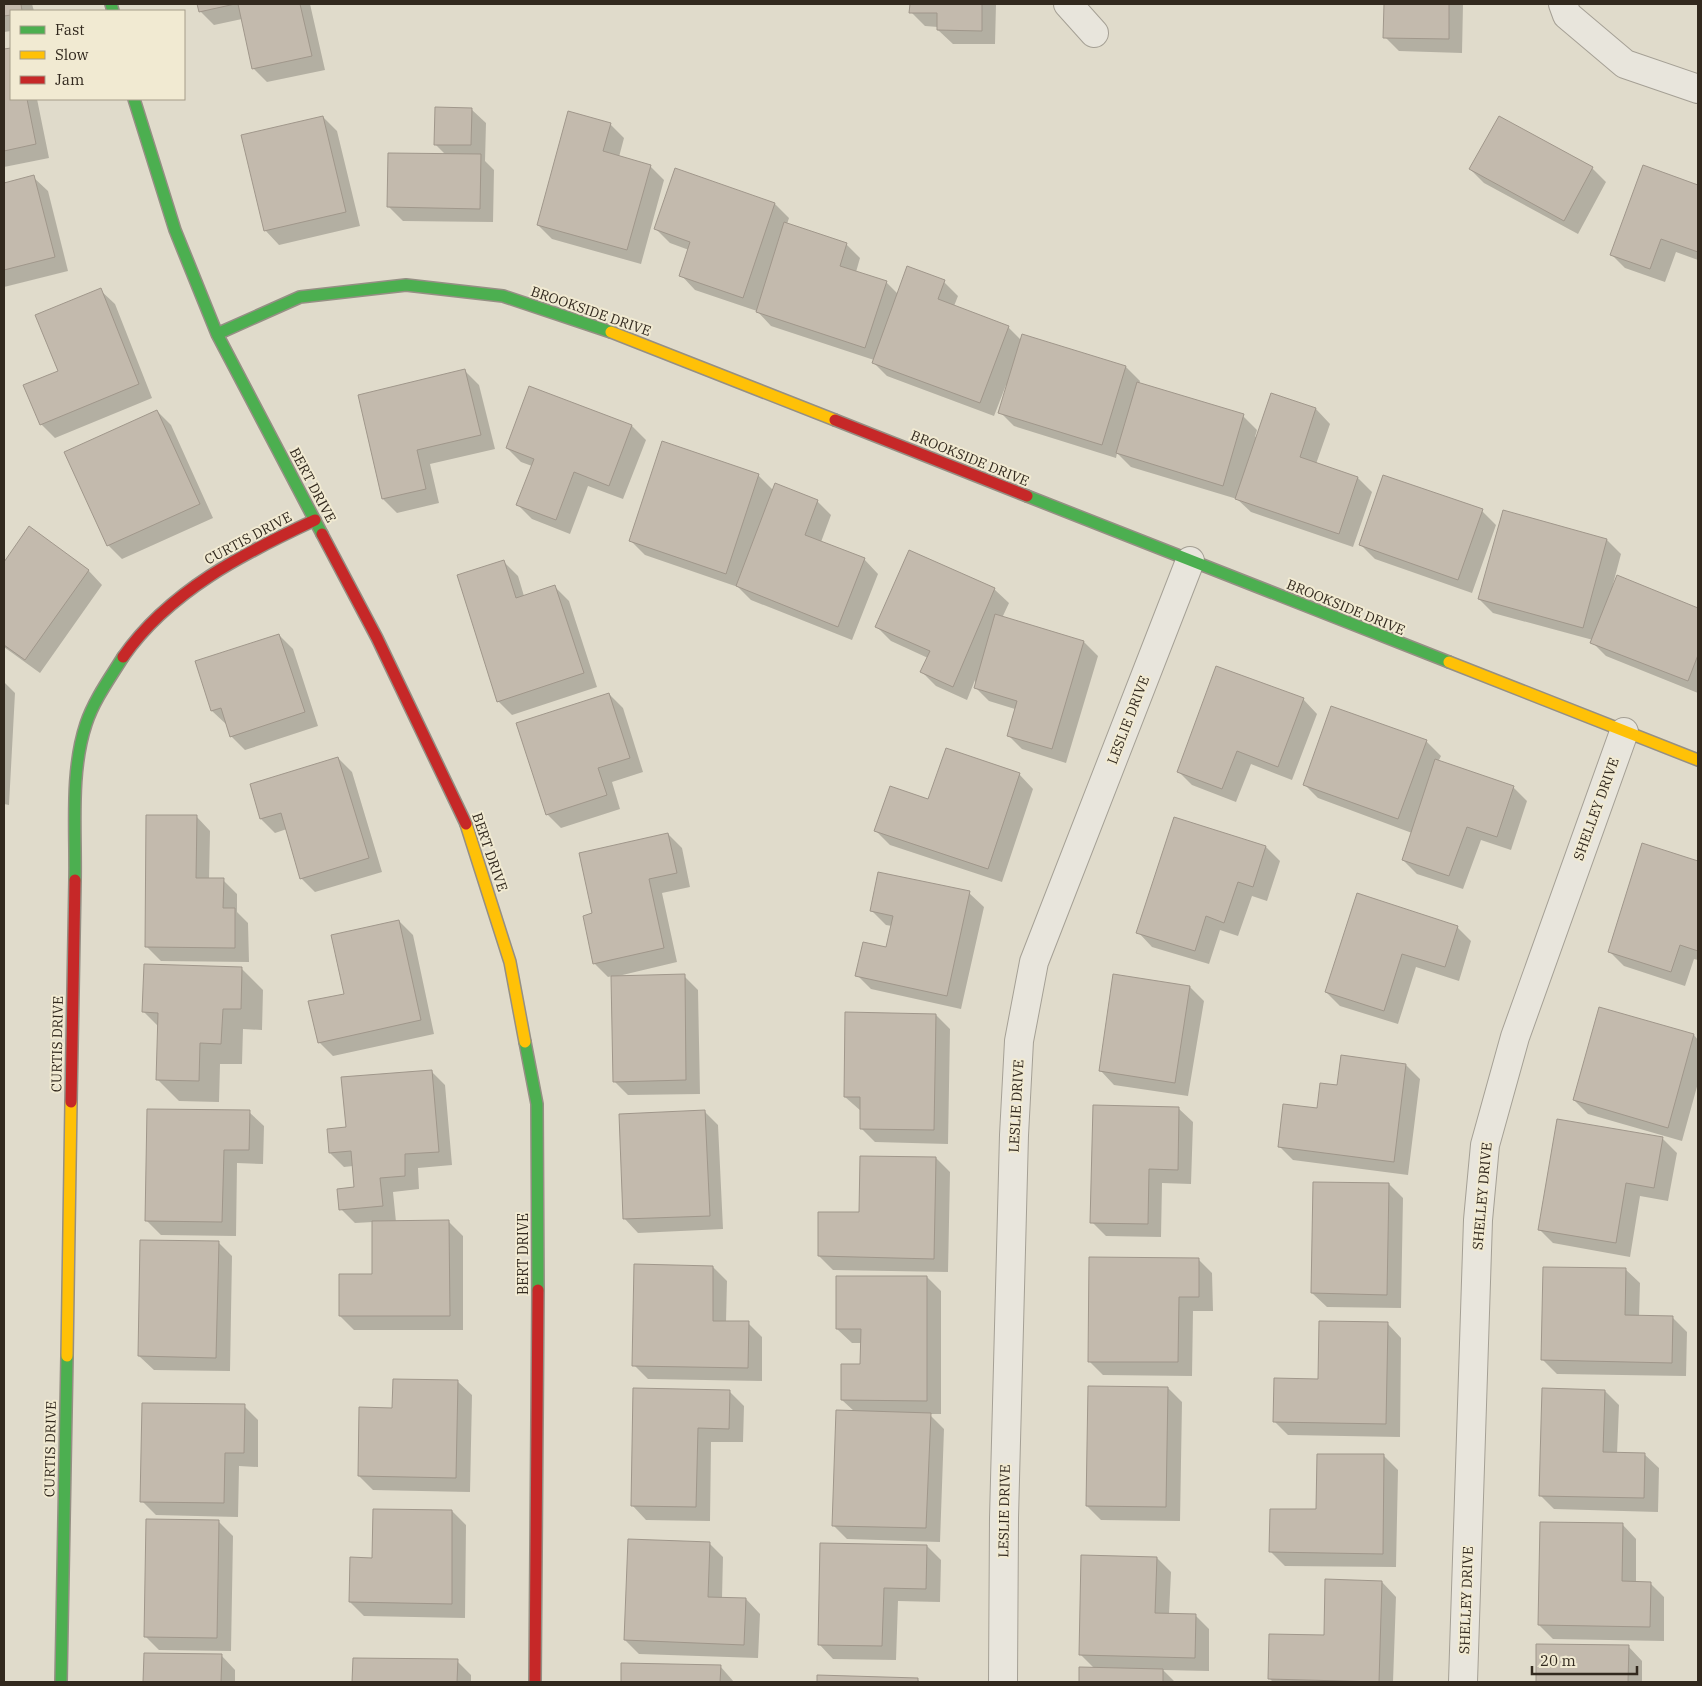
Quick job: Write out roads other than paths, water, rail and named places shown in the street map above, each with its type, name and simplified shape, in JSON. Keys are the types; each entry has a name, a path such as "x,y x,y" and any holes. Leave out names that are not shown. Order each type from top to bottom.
{"street":[{"path":"1068,4 1094,33"},
{"path":"1563,4 1567,15 1625,64 1698,89"},
{"name":"BERT DRIVE","path":"134,100 175,230 217,334 377,638 471,834 510,962 537,1104 538,1270 535,1682"},
{"name":"BROOKSIDE DRIVE","path":"217,334 300,297 406,285 502,296 616,334 1698,760"},
{"name":"CURTIS DRIVE","path":"61,1682 77,766 87,719 116,668 152,620 201,579 256,547 315,520"},
{"name":"LESLIE DRIVE","path":"1003,1682 1004,1479 1014,1135 1019,1041 1034,962 1190,561"},
{"name":"SHELLEY DRIVE","path":"1463,1682 1478,1220 1485,1145 1515,1037 1624,732"}]}
